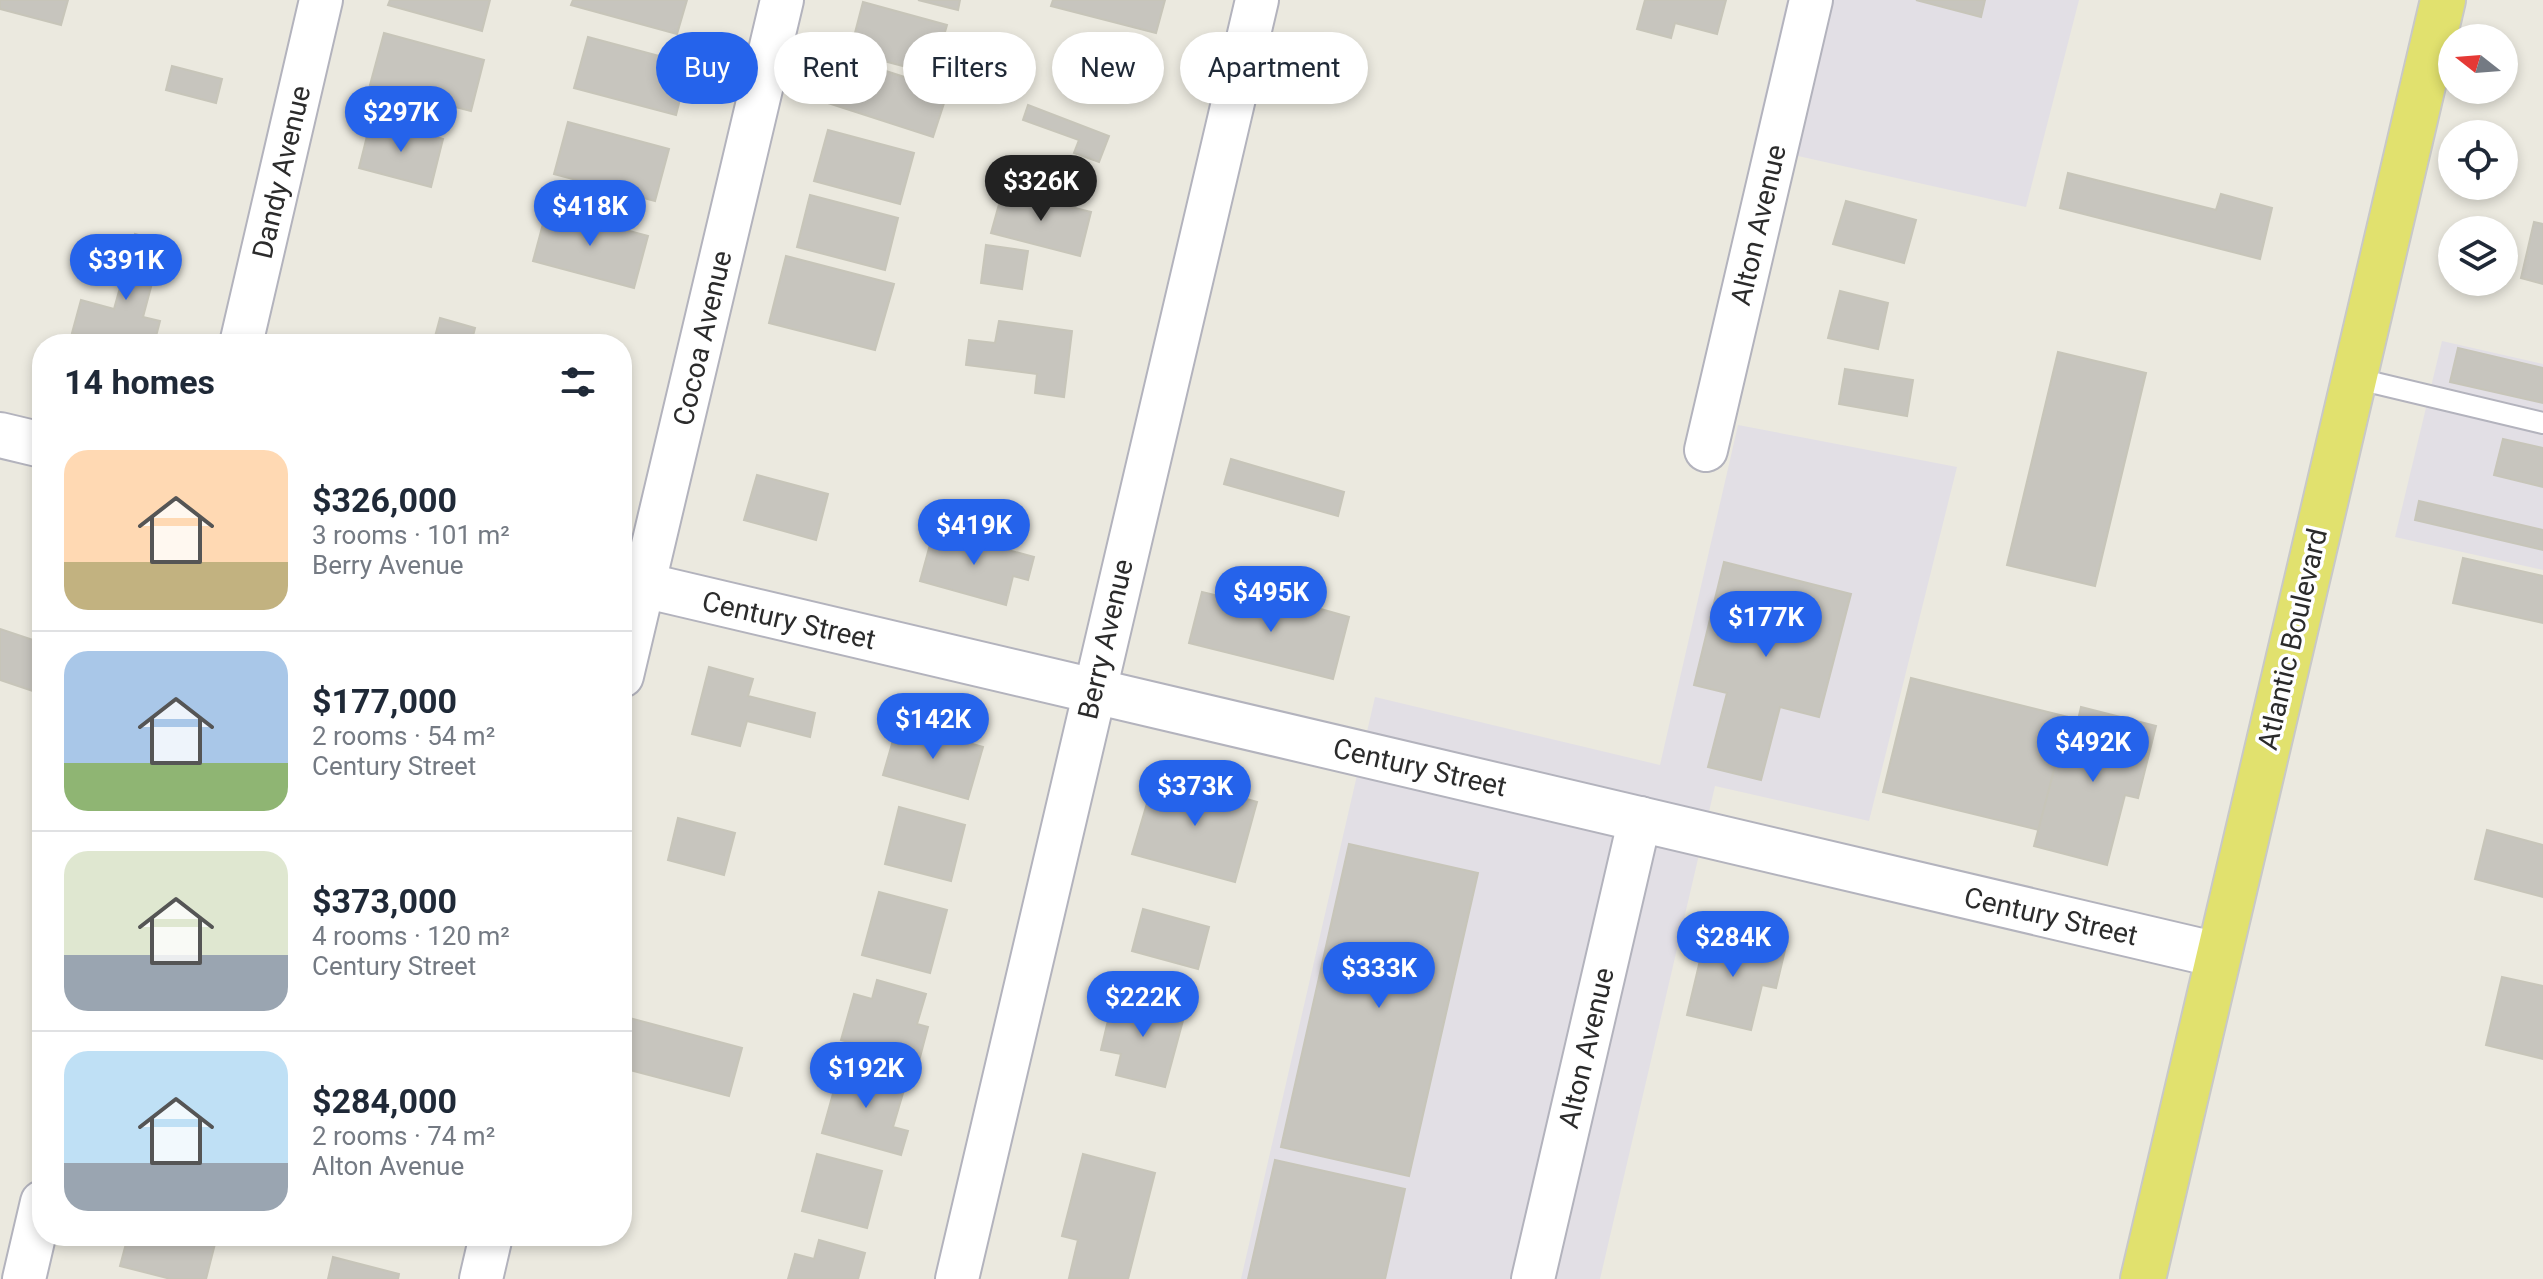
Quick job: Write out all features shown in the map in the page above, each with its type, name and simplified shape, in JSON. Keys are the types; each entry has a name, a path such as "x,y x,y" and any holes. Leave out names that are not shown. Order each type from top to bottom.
{"main road":[{"name":"Atlantic Boulevard","path":"2143,1279 2443,0"}],"street":[{"name":"Dandy Avenue","path":"243,334 321,0"},
{"name":"Cocoa Avenue","path":"633,582 782,0"},
{"name":"Berry Avenue","path":"957,1279 1257,0"},
{"name":"Alton Avenue","path":"1706,450 1811,0"},
{"path":"0,435 32,443"},
{"name":"Century Street","path":"633,582 2218,955"},
{"name":"Alton Avenue","path":"1533,1279 1640,818"},
{"path":"24,1279 32,1245"},
{"path":"481,1279 489,1246"}],"lane":[{"path":"2354,378 2543,423"}],"shaded area":[{"path":"1787,0 2079,0 2026,207 1753,146"},
{"path":"2442,341 2543,364 2543,570 2395,537"},
{"path":"1738,425 1957,467 1869,821 1715,786 1600,1279 1241,1279 1375,697 1660,765"}],"building":[{"path":"0,0 68,0 61,25 0,9"},
{"path":"390,0 490,0 482,31 388,5"},
{"path":"573,0 687,0 678,32 571,5"},
{"path":"918,0 960,0 958,10"},
{"path":"1053,0 1165,0 1156,32 1051,6"},
{"path":"1645,0 1726,0 1717,34 1675,23 1671,38 1637,29"},
{"path":"1916,0 1985,0 1981,17"},
{"path":"863,2 947,25 945,32 903,32 903,66 887,62 887,32 855,32"},
{"path":"384,33 484,60 471,111 370,85"},
{"path":"588,37 656,55 656,104 679,104 676,115 574,88"},
{"path":"172,66 222,79 216,103 166,90"},
{"path":"887,71 903,77 903,104 944,104 933,137 831,104 887,104"},
{"path":"1028,105 1109,136 1099,162 1074,153 1079,140 1023,120"},
{"path":"371,120 443,139 431,187 359,168"},
{"path":"568,122 669,149 655,201 554,174"},
{"path":"828,130 914,153 900,204 814,181"},
{"path":"2068,173 2216,210 2221,194 2272,208 2260,259 2060,208"},
{"path":"1003,190 1091,212 1080,256 991,233"},
{"path":"810,195 898,218 885,270 797,247"},
{"path":"1846,201 1916,220 1904,263 1833,244"},
{"path":"547,209 648,236 634,288 533,261"},
{"path":"2534,222 2543,224 2543,284 2521,278"},
{"path":"135,234 163,242 143,317 160,321 157,334 72,333 81,300 114,309"},
{"path":"986,245 1028,251 1022,289 981,283"},
{"path":"786,256 894,284 875,350 769,323"},
{"path":"1840,291 1888,303 1878,349 1828,338"},
{"path":"440,318 475,328 474,334 436,334"},
{"path":"999,321 1072,331 1064,397 1035,393 1037,374 966,365 969,340 995,343"},
{"path":"2458,348 2543,368 2543,403 2450,382"},
{"path":"2058,352 2146,373 2095,586 2007,565"},
{"path":"1845,369 1913,380 1907,416 1839,404"},
{"path":"2503,439 2543,448 2543,487 2494,475"},
{"path":"1231,459 1344,492 1338,516 1224,484"},
{"path":"757,475 828,494 816,540 744,520"},
{"path":"2419,501 2543,530 2543,550 2415,520"},
{"path":"934,530 1034,557 1028,580 1013,576 1006,605 920,581"},
{"path":"2463,558 2543,576 2543,623 2453,603"},
{"path":"1724,562 1851,594 1819,717 1780,707 1761,780 1708,767 1727,693 1694,685"},
{"path":"1202,592 1306,617 1310,606 1349,617 1333,679 1189,643"},
{"path":"0,629 32,640 32,691 0,680"},
{"path":"709,667 753,679 748,696 815,713 810,737 747,721 740,746 692,734"},
{"path":"1911,678 2068,717 2039,830 1883,792"},
{"path":"2081,707 2156,726 2138,798 2125,795 2107,865 2034,846 2068,717 2078,720"},
{"path":"898,723 983,747 968,799 883,775"},
{"path":"1156,773 1257,802 1235,882 1132,854"},
{"path":"899,807 965,825 951,881 885,864"},
{"path":"678,818 735,833 724,875 668,860"},
{"path":"2487,830 2543,845 2543,897 2475,879"},
{"path":"1349,844 1478,873 1409,1176 1281,1147"},
{"path":"879,892 947,910 930,973 862,955"},
{"path":"1143,909 1209,927 1198,969 1132,951"},
{"path":"1707,931 1785,950 1776,988 1762,985 1751,1030 1687,1015"},
{"path":"2502,977 2543,986 2543,1059 2486,1045"},
{"path":"877,980 926,994 917,1024 928,1027 919,1061 841,1040 854,994 872,999"},
{"path":"1114,995 1185,1013 1165,1087 1116,1075 1121,1054 1101,1050"},
{"path":"632,1019 742,1048 729,1096 632,1071"},
{"path":"841,1065 906,1083 893,1127 908,1131 901,1155 822,1133"},
{"path":"817,1154 882,1171 867,1228 802,1211"},
{"path":"1083,1154 1155,1173 1128,1279 1069,1278 1078,1240 1062,1236"},
{"path":"1275,1160 1405,1189 1385,1279 1248,1279"},
{"path":"819,1240 865,1253 858,1279 788,1279 795,1254 814,1259"},
{"path":"125,1246 214,1246 206,1279 171,1279 120,1266"},
{"path":"333,1257 399,1274 398,1279 328,1279"}]}
